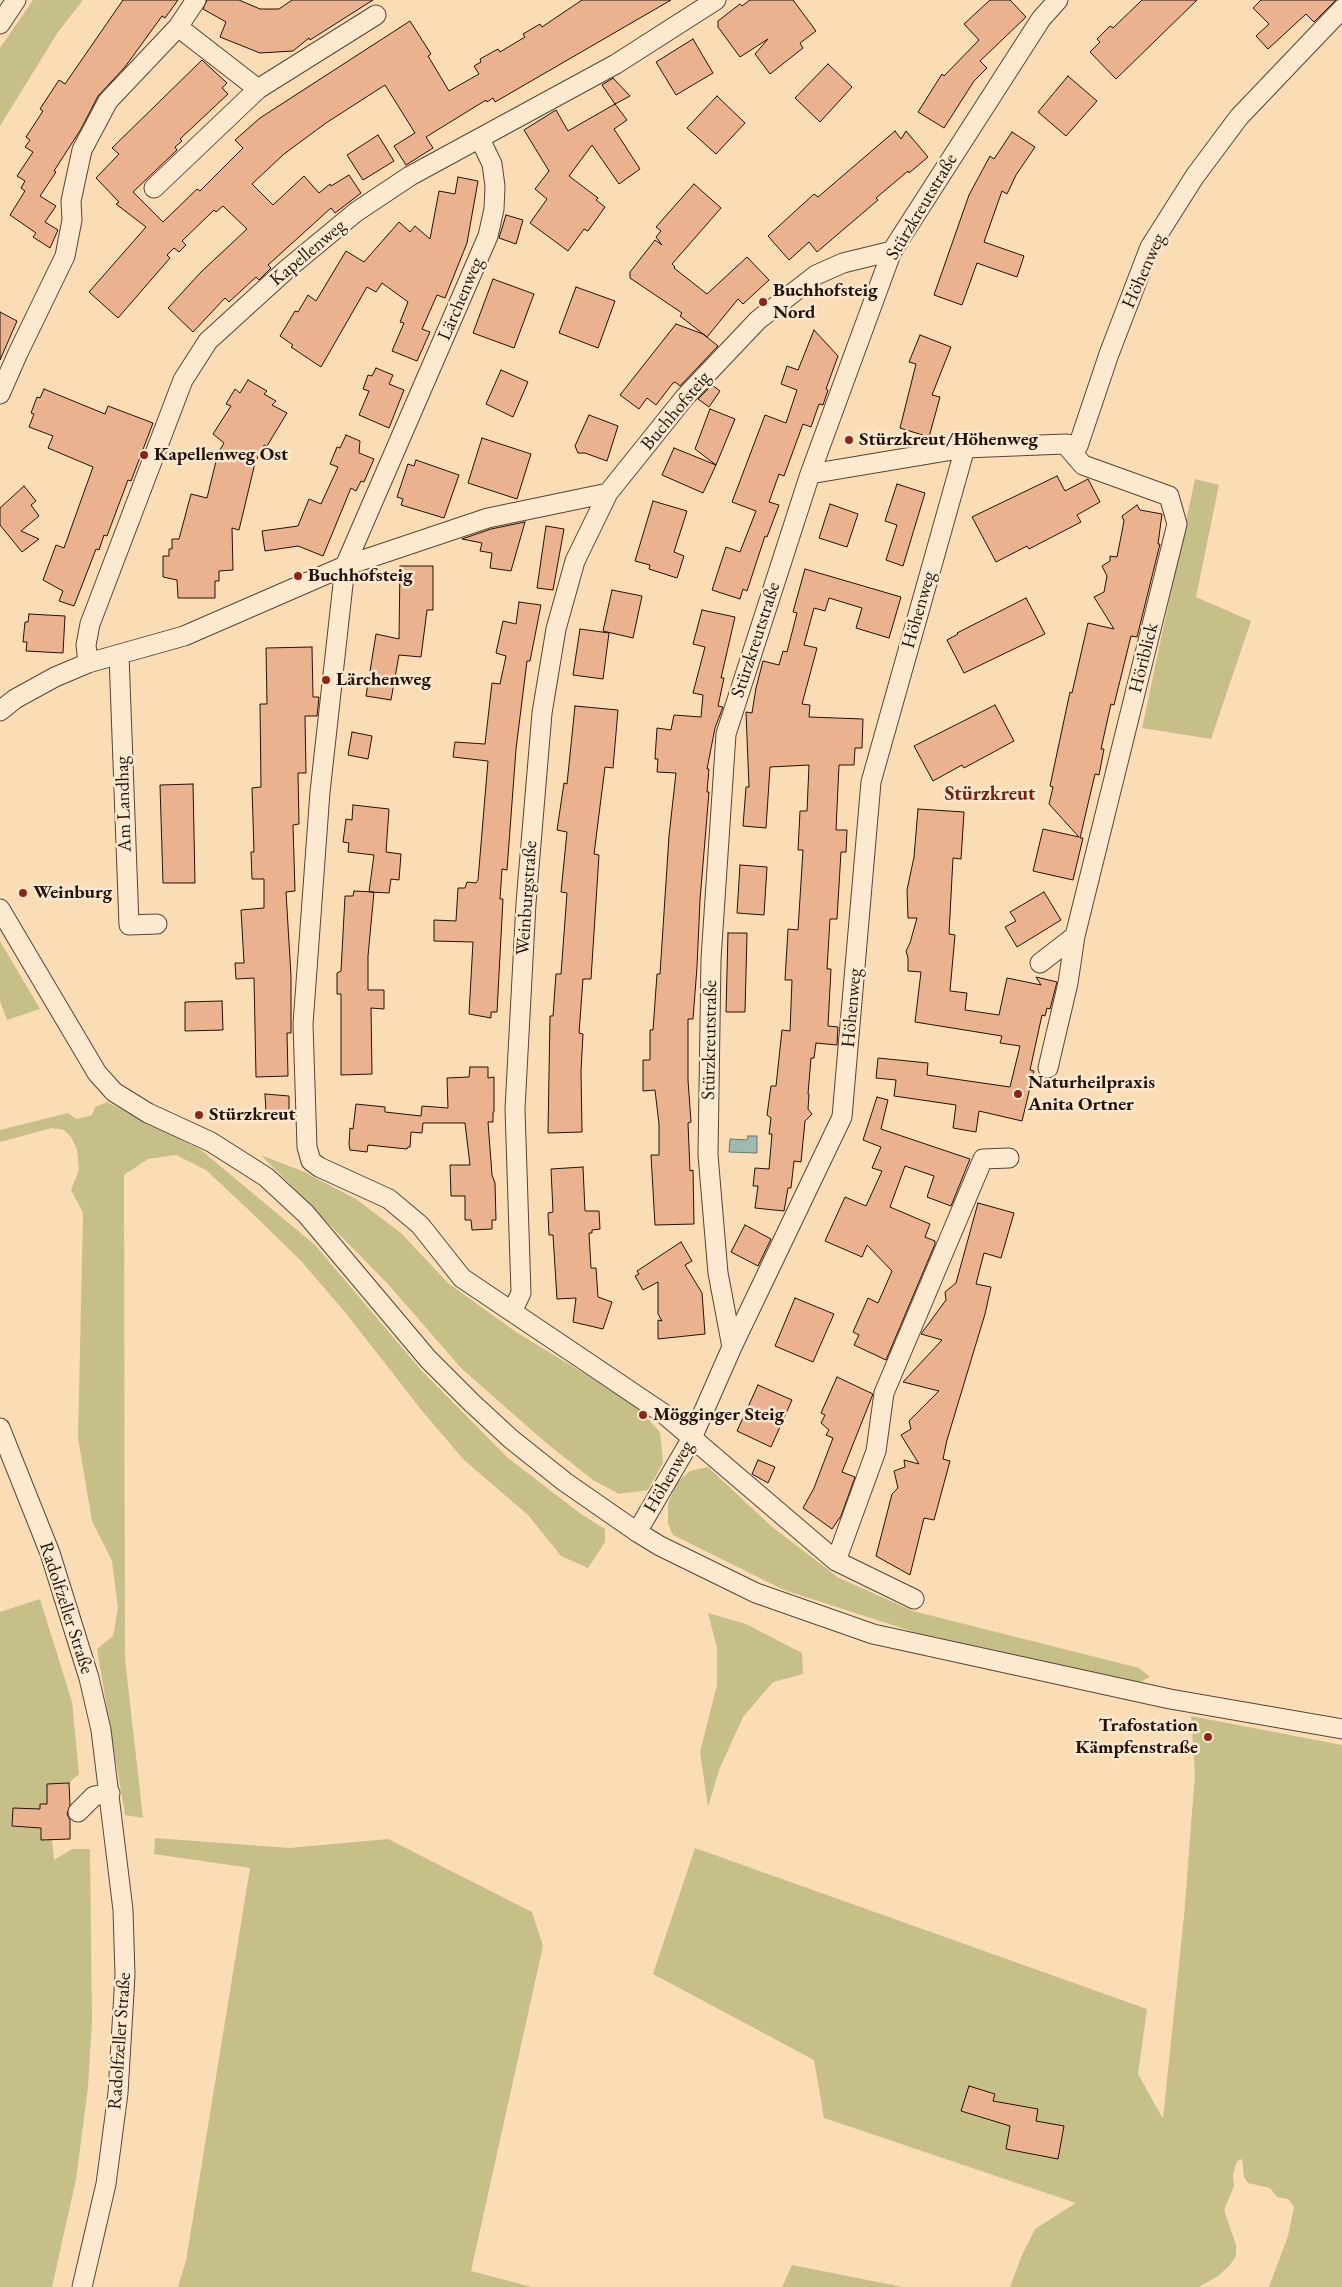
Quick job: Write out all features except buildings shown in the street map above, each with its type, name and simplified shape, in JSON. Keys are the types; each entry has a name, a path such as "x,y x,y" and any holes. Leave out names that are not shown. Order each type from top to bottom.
{"street":[{"path":"0,24 16,0"},
{"path":"0,394 18,352 65,256 72,220 71,201 82,150 108,101 178,28 196,0"},
{"name":"Kapellenweg","path":"88,664 86,645 93,615 183,380 208,341 286,270 356,212 410,176 616,64 716,0"},
{"name":"Stürzkreutstraße","path":"732,1347 718,1273 708,1155 711,959 726,734 810,474 892,251 1041,19 1058,0"},
{"name":"Höhenweg","path":"810,474 965,448 1065,444 1078,446 1109,354 1150,247 1195,176 1240,116 1342,9"},
{"path":"154,188 258,89 376,15"},
{"path":"178,28 258,89"},
{"name":"Lärchenweg","path":"480,139 492,164 495,186 494,209 488,236 345,566 320,792 303,1024 307,1147 310,1161 319,1167 389,1199 420,1225 462,1278 512,1312"},
{"name":"Buchhofsteig","path":"608,493 685,397 758,320 816,275 843,262 892,251"},
{"name":"Höriblick","path":"1048,1068 1068,983 1075,936 1177,524 1169,496 1083,465 1065,444"},
{"name":"Höhenweg","path":"637,1532 692,1438 732,1347 842,1117 871,782 965,448"},
{"path":"0,711 15,699 55,677 119,654 184,636 345,566 488,518 608,493"},
{"name":"Weinburgstraße","path":"512,1312 520,1293 515,1109 526,903 542,713 556,629 575,561 608,493"},
{"name":"Am Landhag","path":"119,654 129,925 157,924"},
{"path":"0,909 97,1073 114,1092 148,1112 211,1142 266,1176 306,1214 428,1359 472,1403 511,1439 565,1482 637,1532 660,1546 756,1593 873,1634 1170,1699 1342,1729"},
{"path":"1040,963 1075,936"},
{"path":"836,1561 876,1450 884,1393 983,1159 1009,1158"},
{"path":"512,1312 664,1414 836,1561 914,1599"},
{"name":"Radolfzeller Straße","path":"0,1428 50,1553 72,1618 101,1730 123,1910 125,1975 118,2093 106,2184 82,2287"},
{"path":"78,1812 94,1796 110,1794"}],"shaded area":[{"path":"33,0 83,0 58,32 0,126 0,48"},
{"path":"1195,479 1219,485 1196,597 1251,621 1211,739 1142,728"},
{"path":"0,941 40,1009 7,1020 0,1001"},
{"path":"107,1102 201,1150 315,1245 421,1370 508,1458 581,1514 605,1529 605,1542 588,1568 561,1556 528,1515 464,1460 423,1412 344,1311 301,1261 255,1216 206,1170 176,1155 148,1159 124,1175 125,1659 143,1818 125,1815 97,1649 113,1636 118,1608 112,1561 92,1521 78,1438 83,1213 71,1190 79,1170 77,1149 71,1137 64,1130 52,1128 0,1142 0,1130 68,1113 77,1119 92,1115 95,1107"},
{"path":"261,1155 302,1171 356,1199 401,1233 448,1283 516,1332 634,1404 660,1432 663,1463 648,1490 619,1494 593,1480 545,1442 461,1368 387,1283"},
{"path":"708,1467 771,1526 839,1578 913,1611 1139,1668 1150,1677 1140,1682 917,1633 784,1590 673,1535 668,1524 668,1504 677,1482 690,1471"},
{"path":"40,1599 72,1702 79,1774 69,1783 47,1784 47,1804 40,1804 41,1839 52,1839 54,1860 72,1849 90,1849 92,2021 88,2088 76,2179 52,2287 0,2287 0,1612","holes":["13,1808 29,1809 28,1827 12,1826"]},
{"path":"708,1613 746,1624 802,1653 803,1674 773,1682 743,1717 719,1770 708,1807 700,1752 717,1685 717,1648"},
{"path":"1191,1716 1342,1745 1342,2287 1269,2287 1288,2236 1294,2207 1288,2199 1277,2197 1270,2188 1248,2183 1244,2177 1242,2159 1237,2161 1233,2174 1234,2186 1224,2210 1236,2245 1236,2256 1230,2265 1218,2276 1199,2287 1010,2287 1022,2255 1035,2229 1076,2203 824,2118 814,2060 653,1974 695,1848 1147,2009 1138,2074 1163,2119 1184,1916 1195,1774"},
{"path":"155,1838 289,1848 388,1839 532,1912 543,1946 471,2271 532,2287 178,2287 186,2261 250,1868 154,1854"},
{"path":"792,2265 903,2287 782,2287"}],"water":[{"path":"748,1136 757,1136 757,1153 729,1152 730,1139 747,1140"}],"place":[{"name":"Buchhofsteig Nord","path":"763,302"},
{"name":"Stürzkreut/Höhenweg","path":"849,440"},
{"name":"Kapellenweg Ost","path":"144,455"},
{"name":"Buchhofsteig","path":"298,576"},
{"name":"Lärchenweg","path":"326,680"},
{"name":"Weinburg","path":"23,893"},
{"name":"Naturheilpraxis Anita Ortner","path":"1018,1094"},
{"name":"Stürzkreut","path":"199,1115"},
{"name":"Mögginger Steig","path":"643,1415"},
{"name":"Trafostation Kämpfenstraße","path":"1208,1737"}],"district":[{"name":"Stürzkreut","path":"990,795"}]}
